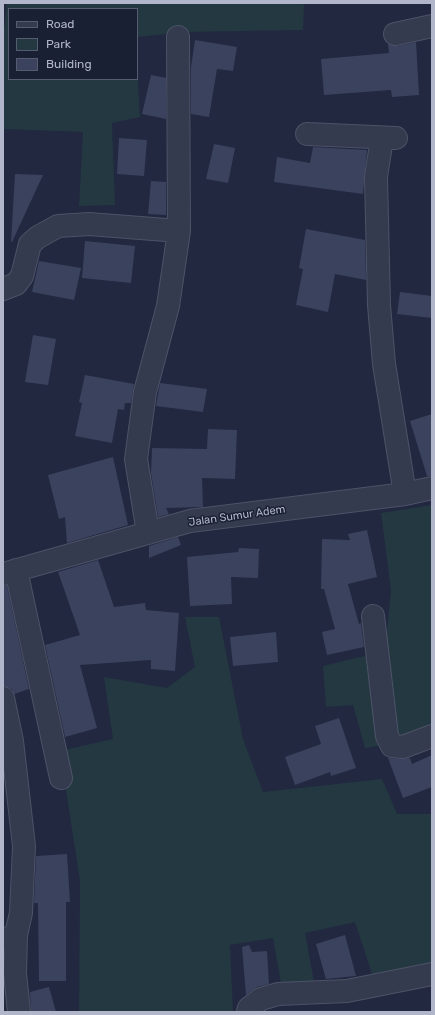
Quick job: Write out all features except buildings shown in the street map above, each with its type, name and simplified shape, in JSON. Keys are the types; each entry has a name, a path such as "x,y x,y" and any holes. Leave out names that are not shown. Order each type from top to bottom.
{"street":[{"path":"395,34 432,26"},
{"path":"148,533 136,459 145,392 168,306 179,231 178,37"},
{"path":"307,134 389,138 376,177 379,305 384,364 405,494"},
{"path":"3,289 16,284 22,276 30,244 38,237 58,226 89,224 179,231"},
{"name":"Jalan Sumur Adem","path":"9,572 190,521 405,494 432,488"},
{"path":"9,572 43,689 61,778"},
{"path":"373,616 387,736 392,746 403,747 432,736"},
{"path":"3,698 12,741 24,846 21,913 10,937 19,1012"},
{"path":"248,1012 249,1008 261,999 278,994 347,991 432,974"}],"green space":[{"path":"7,3 304,3 303,30 184,32 138,37 138,8 8,8 8,80 138,80 140,117 112,123 115,205 79,206 83,132 3,129 3,38"},
{"path":"432,505 432,737 365,748 353,705 326,707 323,666 385,651 391,590 381,513"},
{"path":"185,617 219,617 243,739 263,792 382,779 397,814 432,814 432,964 373,977 355,922 305,933 315,987 282,989 273,938 230,945 233,1012 79,1012 80,881 60,751 113,739 104,677 167,688 195,667"}]}
